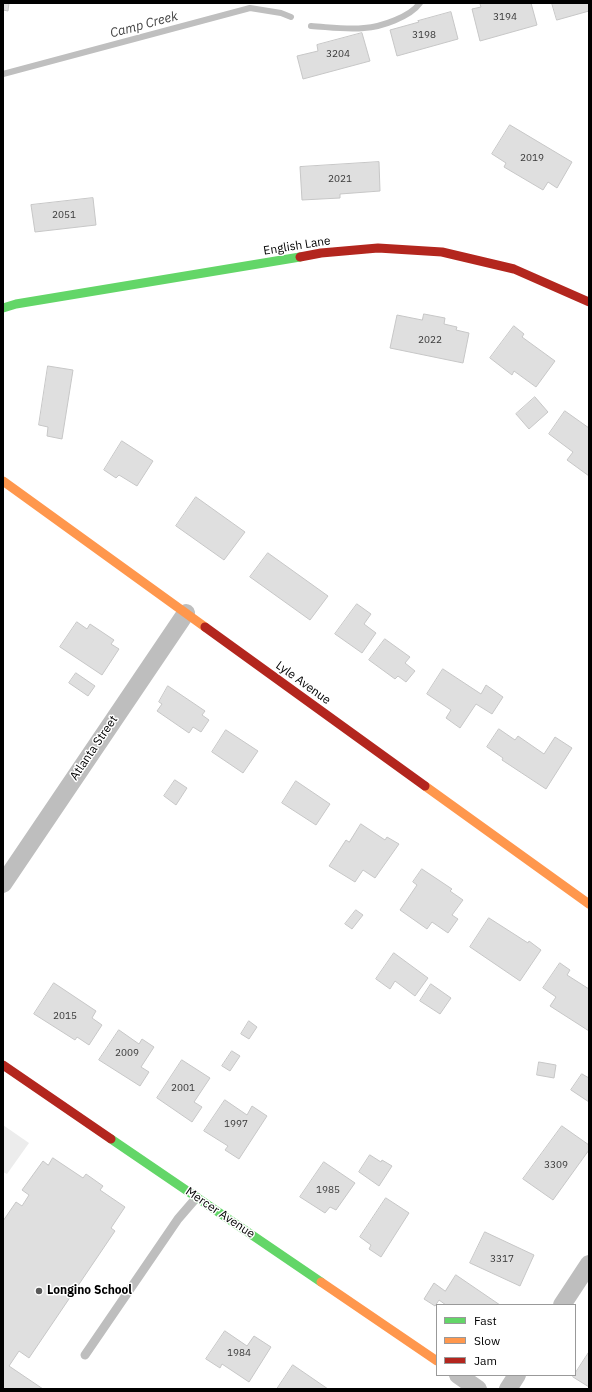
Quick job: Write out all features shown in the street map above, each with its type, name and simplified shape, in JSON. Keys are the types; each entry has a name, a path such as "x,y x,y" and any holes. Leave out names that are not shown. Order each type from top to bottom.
{"street":[{"name":"English Lane","path":"3,308 16,304 321,253 378,248 442,252 514,269 589,302"},
{"name":"Lyle Avenue","path":"3,481 589,904"},
{"name":"Atlanta Street","path":"3,884 186,613"},
{"name":"Mercer Avenue","path":"3,1064 436,1360"},
{"path":"563,1304 589,1264"},
{"path":"459,1376 478,1389"},
{"path":"508,1389 516,1376"}],"lane":[{"path":"85,1355 178,1218 197,1197"}],"shaded area":[{"path":"3,1125 29,1143 7,1174 3,1172"}],"building":[{"path":"3,3 9,3 8,11 3,10"},
{"path":"531,3 537,25 480,41 472,9 481,7 480,4"},
{"path":"552,3 589,3 589,11 557,20"},
{"path":"451,12 458,39 397,56 390,30"},
{"path":"362,33 370,61 303,79 297,56 318,51 317,45"},
{"path":"510,125 572,162 557,188 548,182 543,190 504,167 506,163 492,154"},
{"path":"379,162 380,191 340,194 340,198 302,200 300,167"},
{"path":"93,198 96,225 35,232 31,205"},
{"path":"424,314 445,318 444,324 457,327 456,330 469,333 463,363 390,348 397,315 422,320"},
{"path":"514,326 524,334 522,337 555,361 536,387 514,371 512,375 490,358"},
{"path":"48,366 73,370 62,439 47,436 48,427 39,425"},
{"path":"535,397 548,412 529,429 516,414"},
{"path":"565,411 589,428 589,476 567,460 573,452 549,434"},
{"path":"122,441 153,461 137,486 119,475 116,478 104,470"},
{"path":"196,497 245,532 224,560 176,526"},
{"path":"268,553 328,596 310,620 250,577"},
{"path":"357,604 371,614 364,624 376,633 362,653 335,634"},
{"path":"77,622 87,629 90,624 114,640 111,644 119,649 102,675 60,647"},
{"path":"385,639 410,657 405,663 415,671 406,682 398,676 395,679 369,660"},
{"path":"443,669 481,694 486,685 503,697 492,714 476,704 460,728 446,718 451,710 427,694"},
{"path":"76,673 95,686 88,696 69,683"},
{"path":"168,686 205,711 202,715 209,720 201,732 193,727 189,733 157,711 162,704 159,702"},
{"path":"499,729 515,740 518,736 544,754 555,737 572,748 546,789 502,760 503,758 487,747"},
{"path":"226,730 258,751 243,773 212,752"},
{"path":"175,780 187,788 176,805 164,796"},
{"path":"296,781 330,804 316,825 282,803"},
{"path":"361,824 385,840 387,837 399,844 375,878 363,870 355,882 329,866 346,840 349,842"},
{"path":"422,869 452,889 450,891 463,900 452,915 458,919 448,933 432,922 427,929 400,910 417,885 413,882"},
{"path":"356,910 363,915 352,929 345,924"},
{"path":"489,918 528,943 529,941 541,950 520,981 470,947"},
{"path":"394,953 428,978 415,996 395,981 390,989 376,979"},
{"path":"560,963 570,970 567,975 589,989 589,1031 550,1006 556,997 543,988"},
{"path":"54,983 96,1011 92,1018 102,1025 89,1045 77,1037 75,1040 34,1014"},
{"path":"431,984 451,998 440,1014 420,1001"},
{"path":"249,1021 257,1027 249,1039 241,1034"},
{"path":"119,1030 139,1044 142,1039 154,1047 141,1067 149,1072 140,1086 99,1060"},
{"path":"232,1051 240,1056 230,1071 222,1066"},
{"path":"182,1060 210,1078 194,1102 202,1107 192,1122 157,1098"},
{"path":"539,1062 556,1065 554,1078 537,1075"},
{"path":"582,1074 589,1078 589,1102 571,1090"},
{"path":"225,1100 247,1115 252,1106 267,1116 239,1159 225,1150 228,1146 204,1131"},
{"path":"562,1126 589,1145 589,1150 553,1200 523,1179"},
{"path":"370,1155 381,1162 382,1160 392,1166 379,1186 359,1172"},
{"name":"Longino School","path":"53,1158 83,1178 86,1174 103,1186 100,1190 125,1207 111,1228 115,1231 29,1358 19,1351 9,1366 43,1389 3,1389 3,1221 16,1202 22,1206 29,1195 22,1190 43,1161 48,1165"},
{"path":"324,1162 355,1183 336,1210 330,1207 325,1213 300,1197"},
{"path":"386,1198 409,1213 381,1257 369,1249 371,1245 360,1237"},
{"path":"485,1232 534,1255 520,1286 470,1263"},
{"path":"456,1275 499,1304 445,1304 439,1300 435,1306 424,1299 434,1283 445,1291"},
{"path":"225,1331 247,1346 254,1336 271,1347 249,1382 222,1364 220,1368 206,1359"},
{"path":"589,1352 589,1387 573,1377 576,1376 576,1372"},
{"path":"293,1365 328,1389 277,1389"}],"waterway":[{"name":"Camp Creek","path":"311,26 351,29 379,26 402,17 420,3"},
{"name":"Camp Creek","path":"3,74 250,8 281,13 291,17"}],"traffic: fast":[{"path":"3,308 16,304 300,257"},
{"path":"111,1139 321,1282"}],"traffic: slow":[{"path":"3,481 205,627"},
{"path":"425,786 589,904"},
{"path":"321,1282 436,1360"}],"traffic: jam":[{"path":"300,257 321,253 378,248 442,252 514,269 589,302"},
{"path":"205,627 425,786"},
{"path":"3,1065 111,1139"}],"place":[{"name":"Longino School","path":"39,1291"}]}
